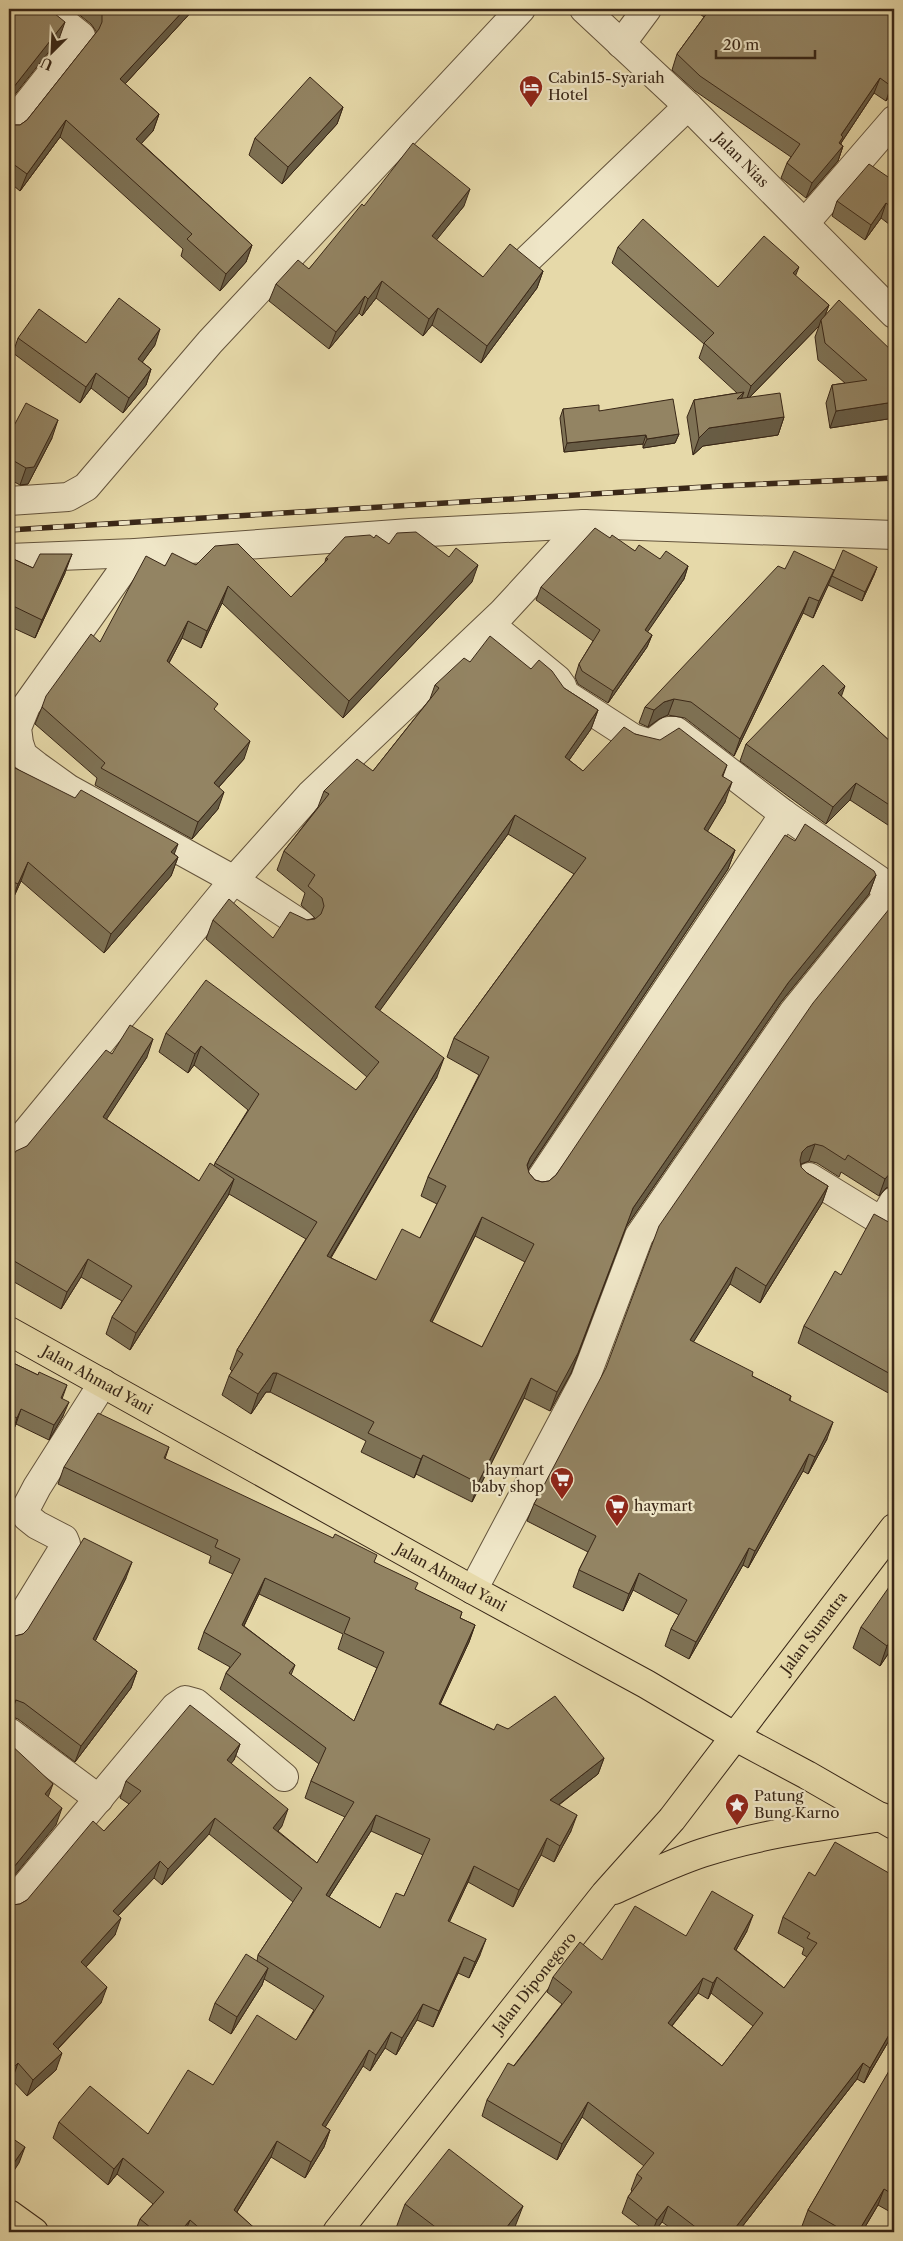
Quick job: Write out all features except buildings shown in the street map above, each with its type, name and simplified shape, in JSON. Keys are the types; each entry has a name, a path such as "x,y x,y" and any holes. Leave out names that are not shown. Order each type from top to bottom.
{"main road":[{"name":"Jalan Ahmad Yani","path":"9,1331 473,1590 646,1684 734,1736 888,1821"},
{"name":"Jalan Sumatra","path":"734,1736 894,1528"},
{"name":"Jalan Diponegoro","path":"337,2232 605,1894 672,1818 734,1736"},
{"path":"605,1894 702,1853 748,1840 798,1829 888,1821"},
{"path":"9,2214 34,2232"}],"street":[{"path":"9,127 81,36 46,9"},
{"path":"9,500 68,497 86,487 210,342 521,9"},
{"name":"Jalan Nias","path":"584,9 688,106 894,313"},
{"path":"621,44 648,9"},
{"path":"528,259 688,106"},
{"path":"805,224 894,120"},
{"path":"9,558 135,553 401,534 584,524 894,535"},
{"path":"9,1153 234,880 310,795 490,625 584,524"},
{"path":"135,553 26,706 18,728 19,743 23,755 69,789 234,880 302,924"},
{"path":"473,1590 584,1379 639,1236 794,1011 885,899 884,890 879,880 784,814 676,731 668,731 654,744 647,744 633,738 564,694 562,686 557,679 490,625"},
{"path":"536,1186 784,814"},
{"path":"809,1177 890,1217"},
{"path":"9,1637 66,1544 64,1539 27,1517 26,1508 44,1476 104,1383"},
{"path":"9,1905 175,1707 185,1700 196,1703 284,1776"},
{"path":"9,1732 99,1799"}],"railway":[{"path":"9,530 721,486 894,478"}],"place":[{"name":"Cabin15-Syariah Hotel","path":"531,108"},
{"name":"haymart baby shop","path":"562,1500"},
{"name":"haymart","path":"617,1527"},
{"name":"Patung Bung Karno","path":"737,1826"}]}
